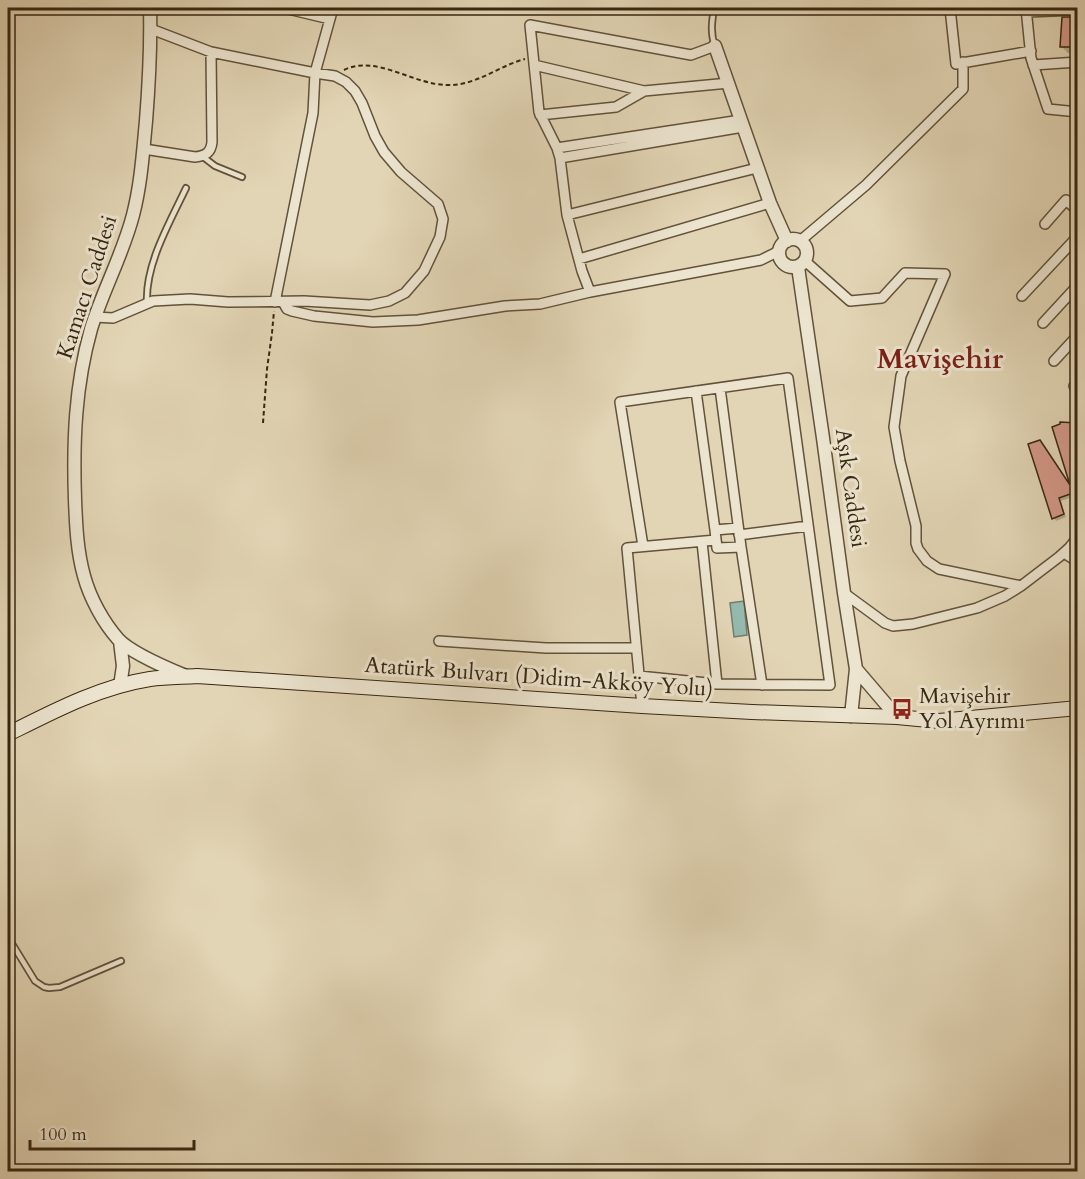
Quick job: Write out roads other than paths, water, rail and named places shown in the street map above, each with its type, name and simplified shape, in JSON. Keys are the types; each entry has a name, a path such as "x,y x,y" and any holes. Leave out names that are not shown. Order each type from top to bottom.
{"main road":[{"name":"Atatürk Bulvarı (Didim-Akköy Yolu)","path":"8,734 93,694 153,679 187,677 220,677 642,706 897,717 939,721 1077,708"}],"street":[{"name":"Kamacı Caddesi","path":"150,8 149,87 139,186 121,256 95,317 82,366 75,416 76,530 84,578 98,609 120,641 187,677"},
{"path":"284,8 330,19"},
{"path":"279,302 313,113 315,73 333,8"},
{"path":"950,8 956,64 1031,51"},
{"path":"1077,10 1027,10 1033,64 1048,109 1077,112"},
{"path":"590,292 567,215 560,158 540,115 530,25 691,55 715,46 757,168 787,240"},
{"path":"95,317 113,318 153,301 190,299 228,303 304,301 380,304 405,293 424,271 442,231 443,219 438,204 389,159 375,136 359,97 350,86 335,76 211,52 151,29"},
{"path":"144,149 195,157 208,153 212,142 211,52"},
{"path":"534,61 644,91 729,83"},
{"path":"963,62 963,89 866,185 800,241 787,240 779,251 784,264 793,268 802,264 850,301 882,298 905,273 945,274 901,376 894,427 916,526 916,543 927,561 939,569 1020,586"},
{"path":"1033,64 1077,62"},
{"path":"540,115 616,107 644,91"},
{"path":"556,148 742,123"},
{"path":"560,158 742,123"},
{"path":"567,215 757,168"},
{"path":"1045,224 1066,200 1077,212"},
{"path":"579,259 770,203"},
{"path":"1022,296 1077,236"},
{"name":"Aşık Caddesi","path":"800,241 807,251 802,264 823,438 856,669 851,716"},
{"path":"279,302 287,309 314,316 373,322 418,320 505,306 540,304 590,292 761,260 779,251"},
{"path":"1043,323 1077,285"},
{"path":"1054,361 1077,335"},
{"path":"639,676 717,684 830,686 788,378 620,402 643,546"},
{"path":"720,388 762,685"},
{"path":"696,391 717,548 741,547"},
{"path":"715,530 739,532 808,526"},
{"path":"844,593 885,623 893,626 913,624 977,608 999,599 1064,553 1077,537"},
{"path":"642,706 627,548 716,540"},
{"path":"702,542 717,684"},
{"path":"1064,553 1077,562"},
{"path":"120,641 123,666 120,686"},
{"path":"439,641 546,648 636,648"},
{"path":"856,669 897,717"}],"lane":[{"path":"714,8 711,28 715,46"},
{"path":"202,156 215,166 242,177"},
{"path":"147,304 147,281 157,251 186,188"},
{"path":"8,936 35,981 44,987 60,987 121,961"}],"water":[{"path":"744,601 747,635 734,637 730,603"}],"place":[{"name":"Mavişehir Yol Ayrımı","path":"902,709"}],"district":[{"name":"Mavişehir","path":"940,359"}]}
